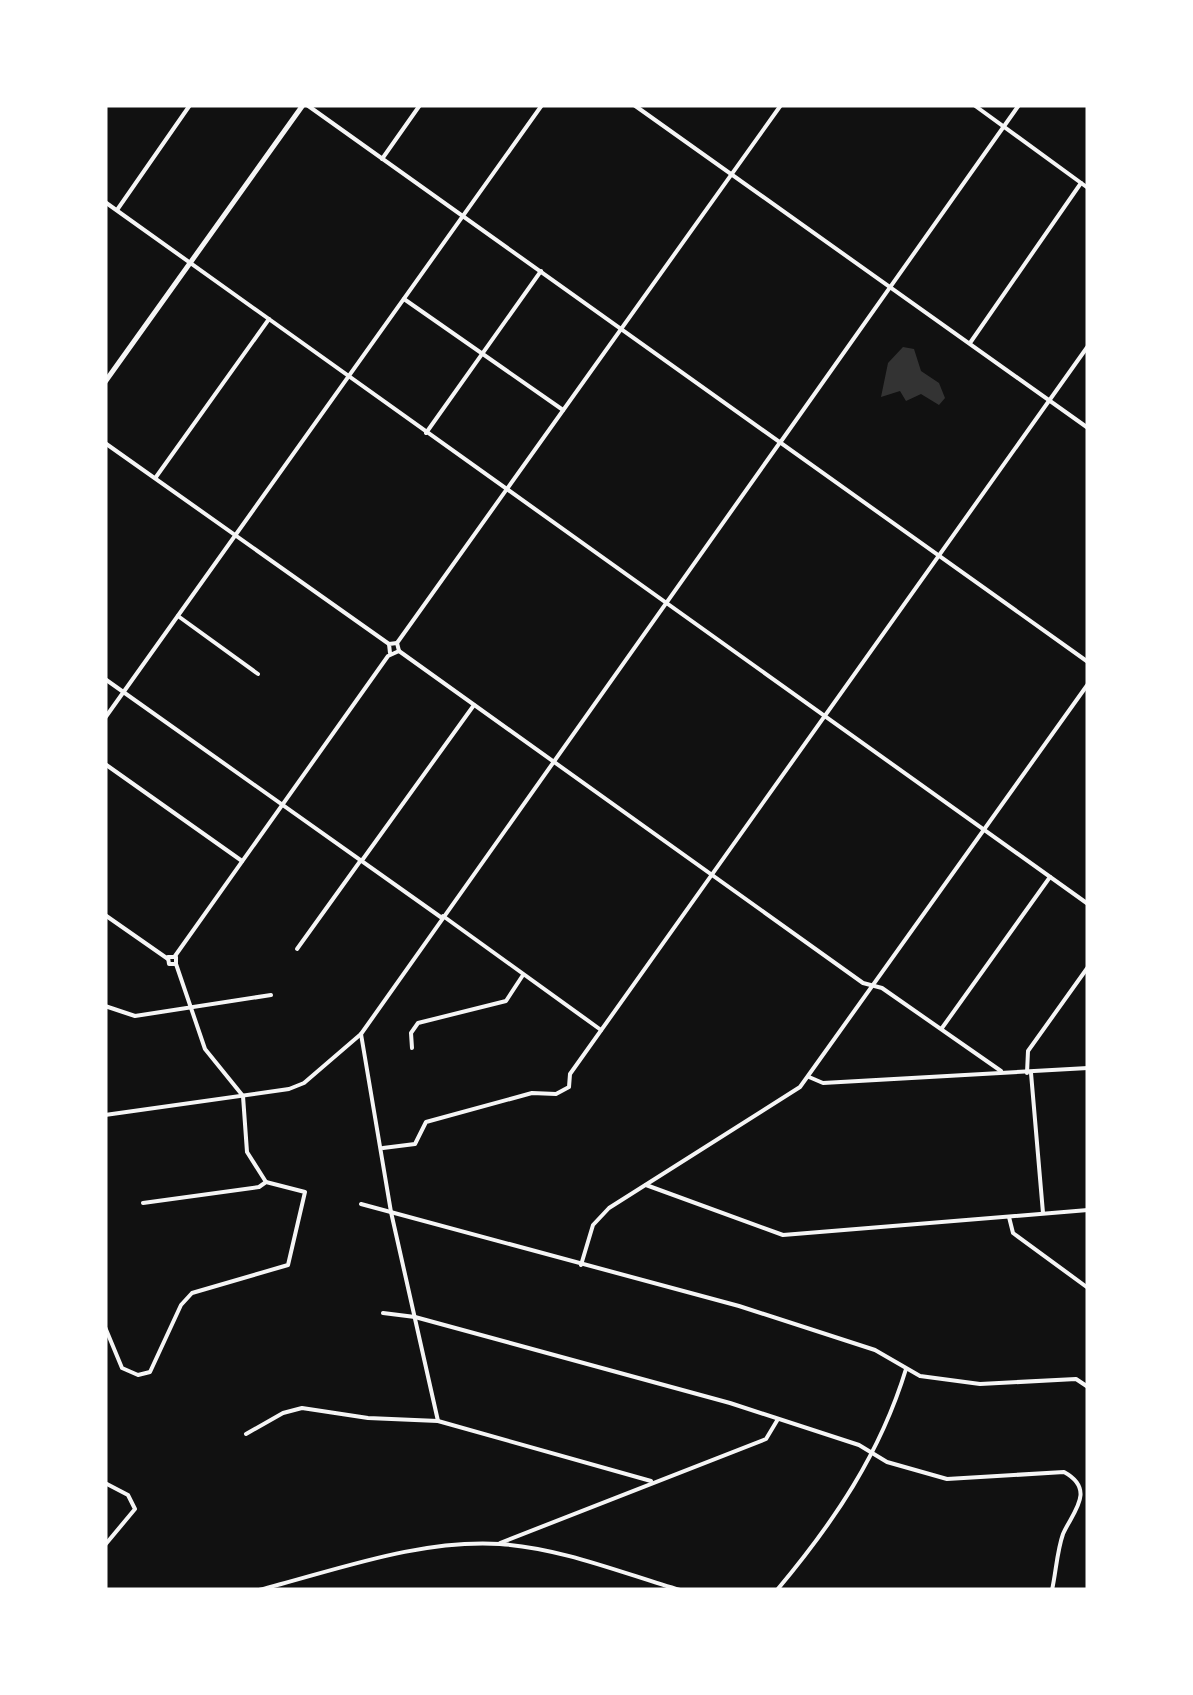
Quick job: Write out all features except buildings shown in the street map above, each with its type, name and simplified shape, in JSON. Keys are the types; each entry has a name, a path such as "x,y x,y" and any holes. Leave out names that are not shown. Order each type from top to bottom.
{"main road":[{"path":"105,382 305,105"}],"street":[{"path":"116,210 190,105"},
{"path":"305,105 782,440 1088,662"},
{"path":"382,159 420,105"},
{"path":"105,718 542,105"},
{"path":"634,105 1088,428"},
{"path":"781,105 398,643 399,651 712,875 1000,1071"},
{"path":"974,105 1088,188"},
{"path":"105,1115 243,1096 304,1083 361,1034 1019,105"},
{"path":"970,343 1081,183"},
{"path":"105,202 1088,904"},
{"path":"426,433 542,271"},
{"path":"404,298 563,410"},
{"path":"155,478 270,318"},
{"path":"383,1148 415,1144 426,1122 518,1096 556,1094 569,1086 570,1074 1088,346"},
{"path":"105,443 389,644 398,643"},
{"path":"178,616 258,674"},
{"path":"389,644 390,653"},
{"path":"168,959 175,956 390,653 399,651"},
{"path":"105,679 601,1030"},
{"path":"581,1265 599,1218 794,1092 809,1076 1088,684"},
{"path":"297,949 474,705"},
{"path":"105,764 242,861"},
{"path":"941,1029 1050,877"},
{"path":"105,915 168,959 169,964 176,964"},
{"path":"105,1327 122,1368 133,1374 150,1372 182,1305 192,1293 288,1266 305,1192 266,1182 248,1152 243,1096 205,1049 175,956"},
{"path":"1043,1214 1028,1052 1088,968"},
{"path":"412,1048 411,1033 418,1023 506,1001 524,974"},
{"path":"105,1006 130,1016 271,995"},
{"path":"361,1034 391,1212 438,1420"},
{"path":"809,1076 823,1083 1088,1068"},
{"path":"144,1202 259,1187 266,1182"},
{"path":"646,1185 783,1235 1088,1210"},
{"path":"361,1204 739,1306 876,1350 906,1369 974,1384 1088,1375"},
{"path":"1008,1217 1013,1233 1088,1288"},
{"path":"382,1314 415,1317 778,1419 951,1480 1056,1470 1070,1475 1078,1485 1076,1517 1064,1530 1052,1590"},
{"path":"777,1590 826,1533 874,1454 906,1369"},
{"path":"1076,1378 1088,1387"},
{"path":"246,1434 284,1413 302,1408 368,1418 438,1420 651,1481"},
{"path":"499,1544 515,1534 766,1439 778,1419"},
{"path":"105,1483 128,1495 135,1510 105,1544"},
{"path":"259,1590 423,1549 499,1544 548,1552 680,1590"}],"shaded area":[{"path":"903,347 914,349 921,371 939,383 945,398 939,405 921,394 906,401 900,391 881,397 888,363"}]}
